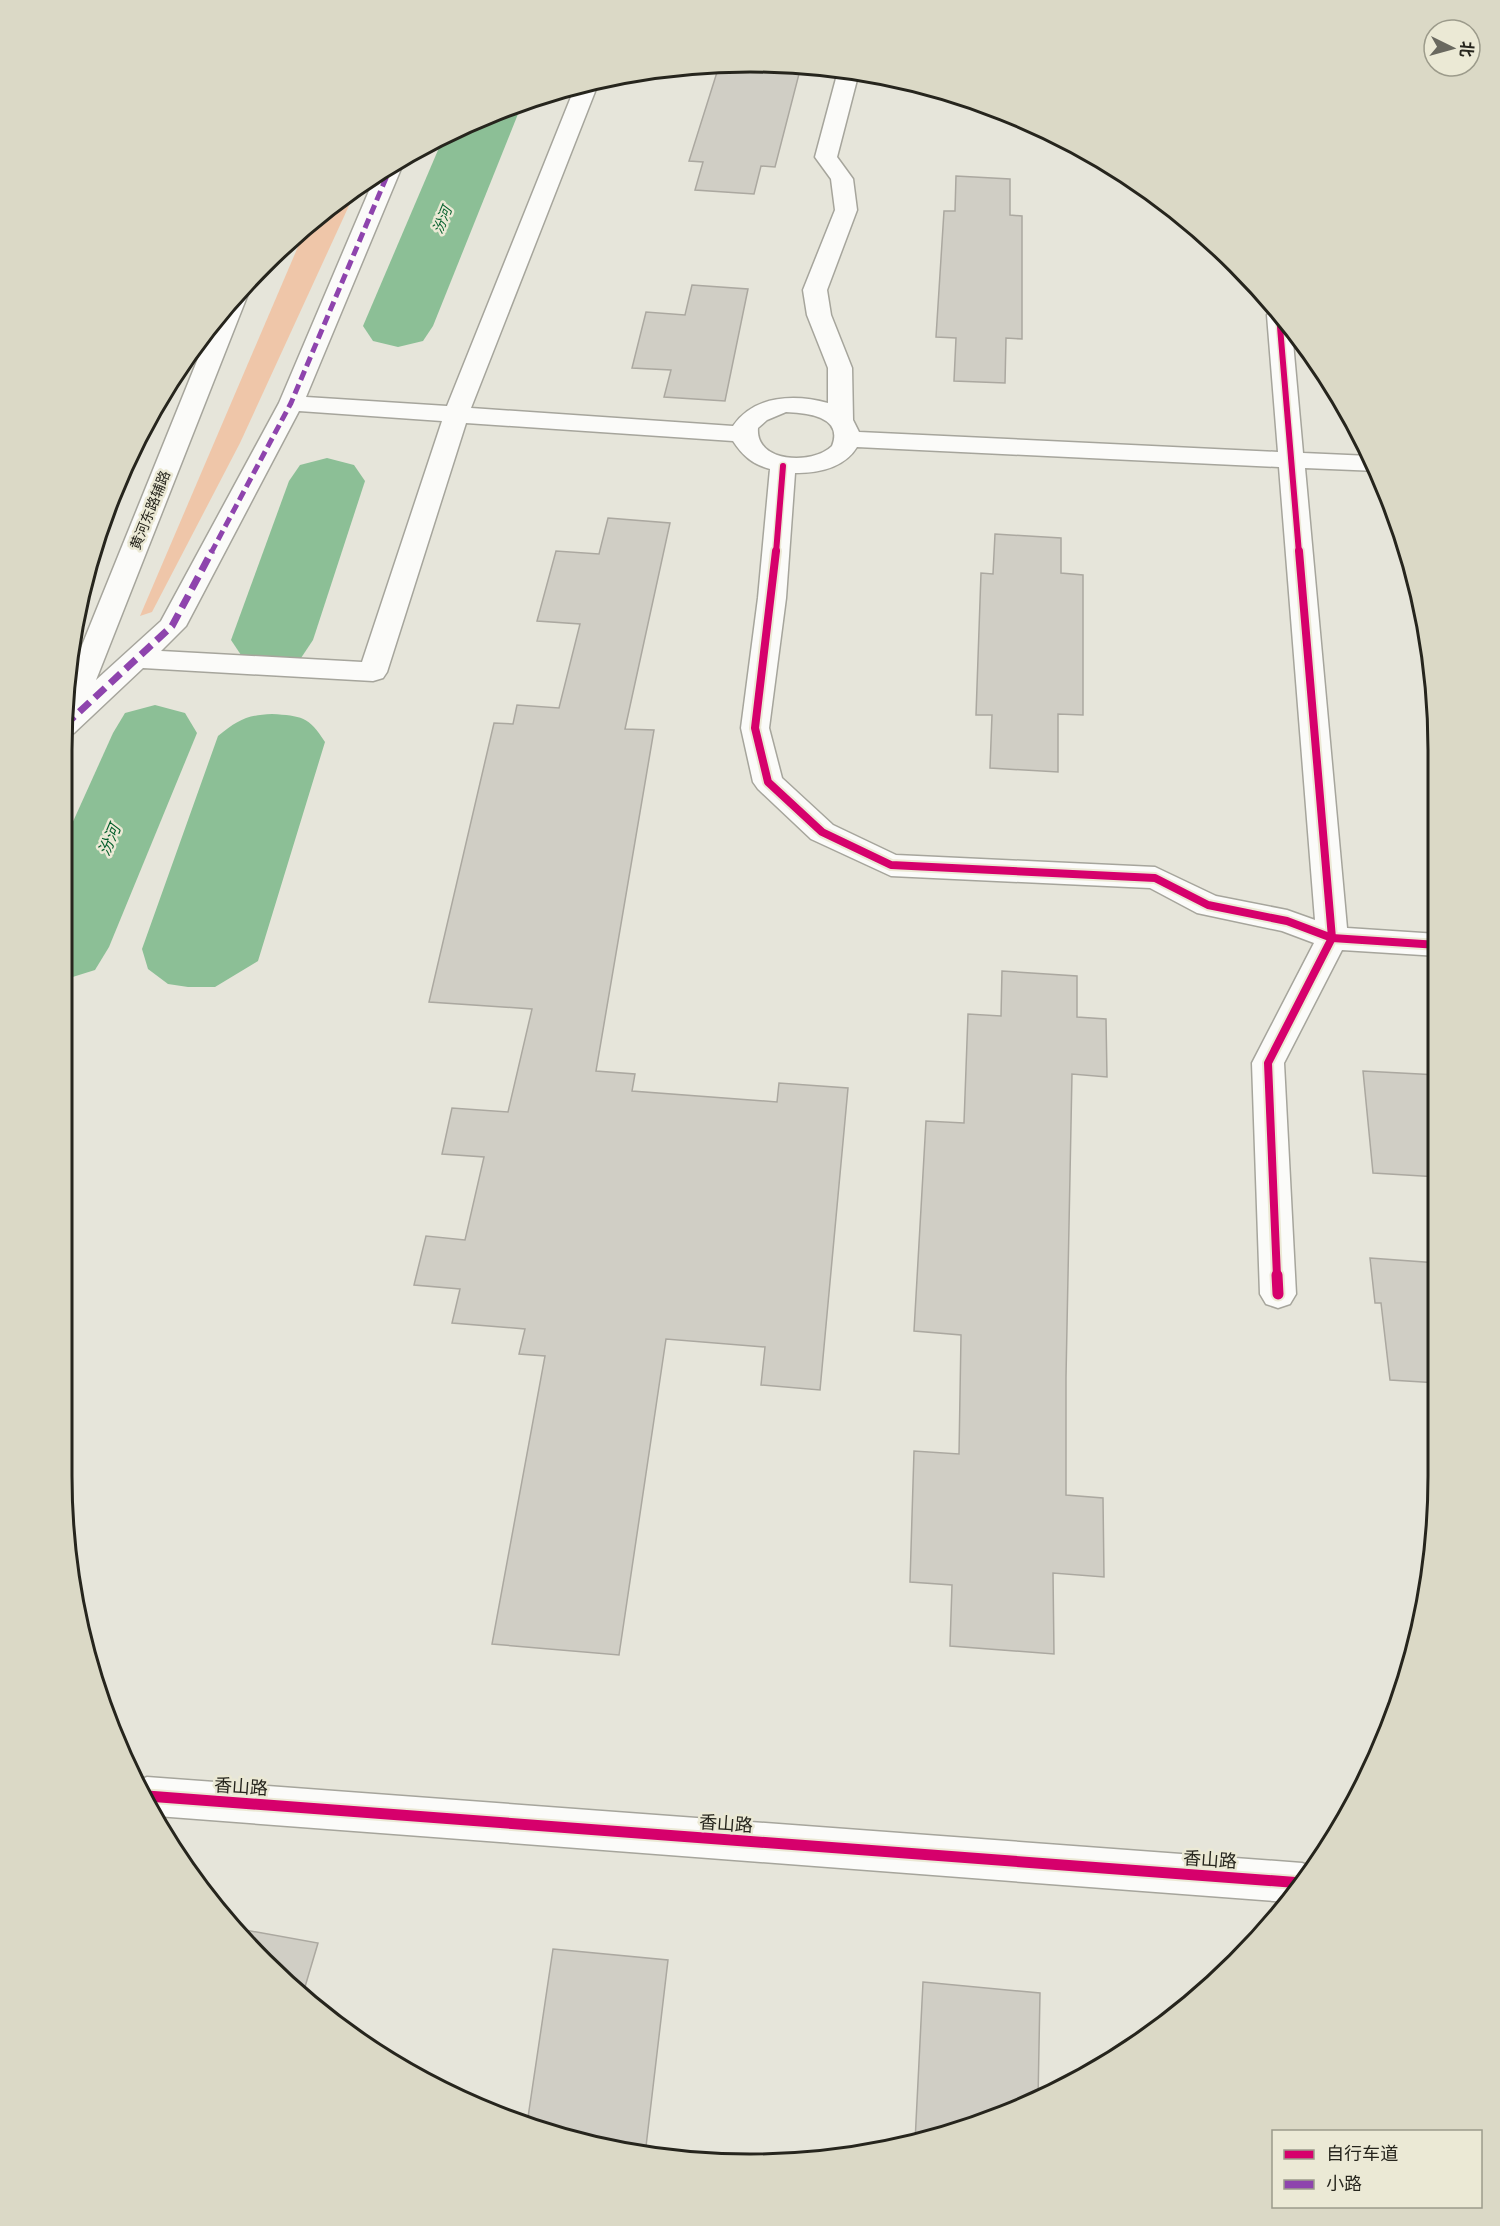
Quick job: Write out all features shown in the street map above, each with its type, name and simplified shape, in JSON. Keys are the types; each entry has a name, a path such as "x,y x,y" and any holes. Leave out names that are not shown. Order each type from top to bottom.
{"street":[{"path":"847,79 826,158 842,179 846,210 815,290 819,315 840,368 845,430 844,449 833,458 819,464 801,467 783,466 753,454 743,434 747,424 768,409 783,405 816,407 830,412 845,430 1364,464"},
{"path":"137,659 373,672 456,415 583,93"},
{"path":"73,718 172,626 291,403 386,178"},
{"name":"黄河东路辅路","path":"73,702 225,321"},
{"path":"1278,1294 1268,1063 1332,938 1280,327"},
{"path":"291,403 743,434"},
{"path":"783,466 772,598 755,728 768,782 822,832 891,865 1155,878 1208,905 1287,921 1332,938 1428,944"},
{"name":"香山路","path":"154,1797 1292,1883"}],"shaded area":[{"path":"351,202 240,443 152,612 140,616 299,244"},
{"path":"272,714 297,717 309,722 325,742 258,961 215,987 168,984 148,969 142,949 218,736 243,719"}],"building":[{"path":"717,73 799,74 775,167 761,166 754,194 695,190 703,162 689,161"},
{"path":"956,176 1010,179 1010,215 1022,216 1022,339 1006,338 1005,383 954,381 956,338 936,337 944,211 955,211"},
{"path":"692,285 748,289 725,401 664,397 671,370 632,368 646,312 685,315"},
{"path":"608,518 670,523 625,729 654,730 596,1071 635,1074 632,1091 777,1102 779,1083 848,1088 820,1390 761,1385 765,1347 666,1339 619,1655 492,1644 545,1356 519,1354 525,1329 452,1323 460,1289 414,1285 426,1236 465,1240 484,1157 442,1154 452,1108 508,1112 532,1009 429,1002 494,723 513,724 517,705 559,708 580,624 537,621 556,551 599,554"},
{"path":"995,534 1061,538 1061,573 1083,575 1083,715 1058,714 1058,772 990,768 992,715 976,715 981,573 993,574"},
{"path":"1002,971 1077,976 1077,1017 1106,1019 1107,1077 1072,1074 1066,1377 1066,1495 1103,1498 1104,1577 1053,1573 1054,1654 950,1646 952,1585 910,1582 914,1451 959,1454 961,1335 914,1331 926,1121 964,1123 968,1014 1001,1016"},
{"path":"1363,1071 1428,1074 1428,1176 1373,1173"},
{"path":"1370,1258 1428,1262 1428,1382 1390,1380 1381,1303 1375,1303"},
{"path":"247,1930 318,1943 305,1987"},
{"path":"553,1949 668,1960 646,2145 575,2131 528,2116"},
{"path":"923,1982 1040,1993 1038,2089 968,2118 915,2133"}],"waterway":[{"name":"汾河","path":"398,326 480,129"},
{"name":"汾河","path":"272,640 327,481"},
{"name":"汾河","path":"72,926 155,733"}],"marked path":[{"path":"73,718 172,626 291,403 386,178"}],"cycle path":[{"path":"1278,1294 1268,1063 1332,938 1280,327"},
{"path":"783,466 772,598 755,728 768,782 822,832 891,865 1155,878 1208,905 1287,921 1332,938 1428,944"},
{"path":"153,1796 1293,1882"}]}
